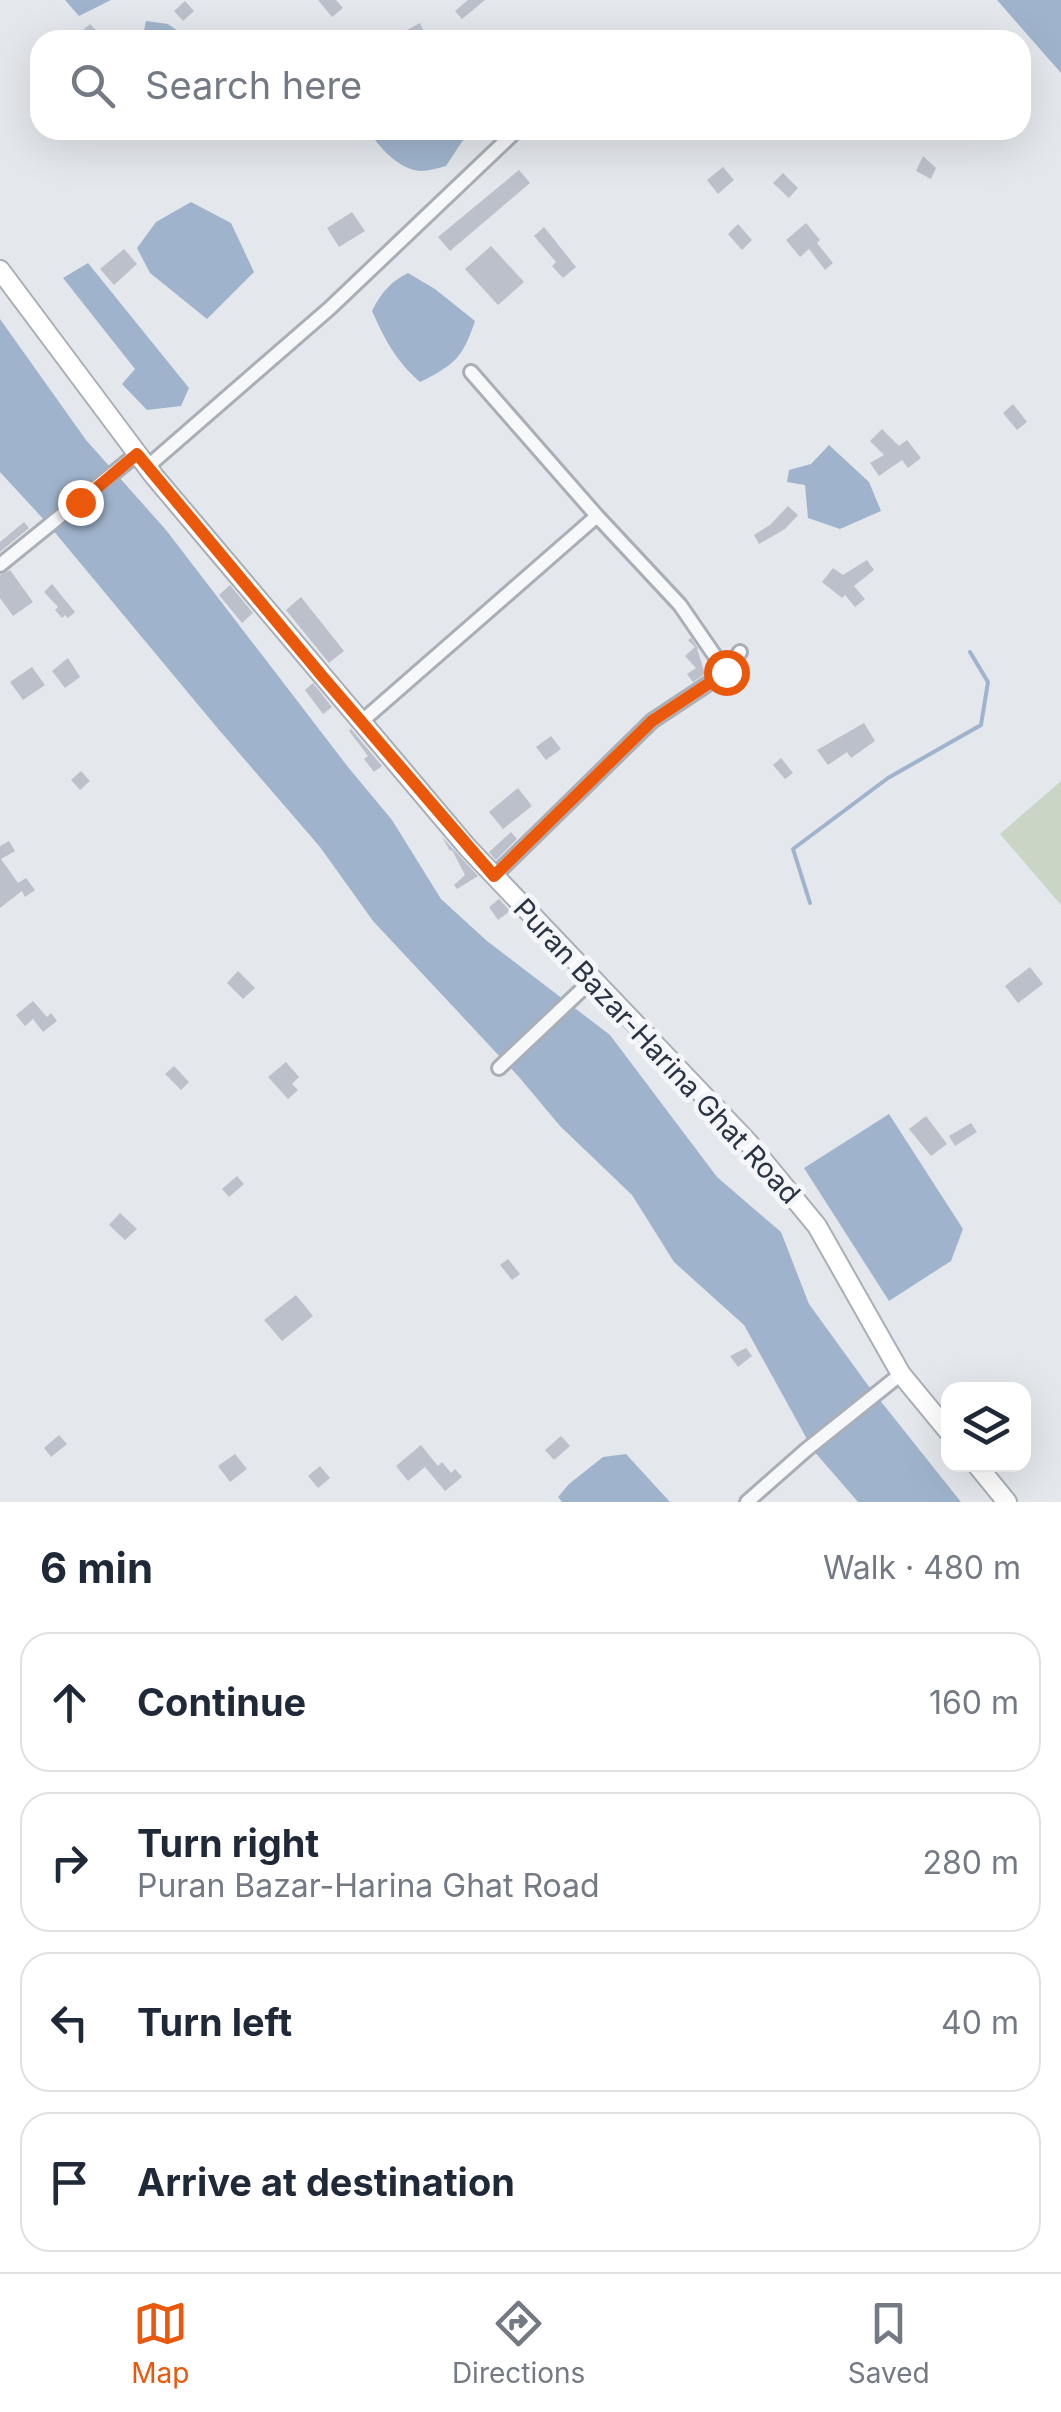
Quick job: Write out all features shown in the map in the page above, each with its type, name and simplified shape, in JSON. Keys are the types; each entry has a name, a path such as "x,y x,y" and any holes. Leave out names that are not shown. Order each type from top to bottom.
{"main road":[{"name":"Puran Bazar-Harina Ghat Road","path":"0,270 142,460 361,722 494,876 747,1141 817,1226 901,1374 941,1423"},
{"path":"983,1472 1007,1502"}],"street":[{"path":"0,565 142,460 330,308 506,140"},
{"path":"472,372 680,605 726,672"},
{"path":"361,722 597,516"},
{"path":"494,876 652,721 726,672 740,652"},
{"path":"499,1068 592,980"},
{"path":"747,1502 901,1374"}],"green space":[{"path":"1061,781 1061,905 1000,834"}],"water":[{"path":"65,0 111,0 79,16"},
{"path":"997,0 1061,0 1061,73 1031,39 1031,30 1023,30"},
{"path":"146,21 168,24 177,30 144,30"},
{"path":"376,140 463,140 446,166 421,171 397,162"},
{"path":"191,202 231,223 254,272 207,319 150,273 137,248 156,222"},
{"path":"88,263 189,388 181,406 147,410 122,384 135,369 63,278"},
{"path":"408,273 475,321 456,359 420,382 392,350 372,311 387,289"},
{"path":"0,319 86,440 166,530 392,820 441,899 487,941 610,1035 717,1177 781,1232 809,1304 961,1502 858,1502 813,1450 744,1325 674,1262 632,1195 560,1126 373,921 320,847 0,472"},
{"path":"829,445 869,482 881,511 840,529 808,518 805,485 787,482 789,470 811,464"},
{"path":"889,1114 963,1229 951,1261 889,1301 804,1168"},
{"path":"626,1454 670,1502 562,1502 558,1497 603,1457"}],"building":[{"path":"318,0 336,0 343,8 332,17"},
{"path":"468,0 485,0 462,19 455,11"},
{"path":"185,1 194,11 183,21 174,11"},
{"path":"923,156 936,168 931,179 916,171"},
{"path":"723,167 734,180 718,194 707,180"},
{"path":"519,170 530,183 450,251 438,237"},
{"path":"783,173 798,188 789,198 773,183"},
{"path":"352,212 365,231 339,247 327,228"},
{"path":"806,223 833,263 825,270 809,249 800,257 786,240"},
{"path":"738,224 752,240 742,250 728,234"},
{"path":"544,227 576,267 563,278 552,266 556,262 534,236"},
{"path":"491,246 524,282 498,305 465,269"},
{"path":"124,249 137,264 114,285 100,269"},
{"path":"1013,404 1027,422 1017,430 1003,413"},
{"path":"882,429 899,446 907,440 921,458 908,468 902,460 879,476 870,463 884,455 870,441"},
{"path":"788,506 798,515 785,529 759,544 754,535"},
{"path":"24,522 29,528 0,552 0,542"},
{"path":"867,560 874,570 854,586 865,599 855,607 845,595 842,598 822,582 833,568 843,575"},
{"path":"10,570 33,602 13,616 0,598 0,575"},
{"path":"52,584 75,612 68,618 62,618 44,592"},
{"path":"230,585 253,613 242,623 219,595"},
{"path":"301,597 344,651 329,663 286,610"},
{"path":"691,638 699,650 705,674 693,682 687,674 696,668 685,656 695,647 688,640"},
{"path":"68,658 80,677 65,688 52,671"},
{"path":"32,667 45,685 23,700 10,682"},
{"path":"313,683 332,707 323,714 305,690"},
{"path":"864,723 875,741 851,758 847,752 828,765 817,750"},
{"path":"349,731 382,766 374,772 364,759 368,756"},
{"path":"551,736 561,749 546,760 536,747"},
{"path":"781,758 793,773 785,779 773,765"},
{"path":"81,771 90,781 80,790 71,780"},
{"path":"518,788 532,806 503,829 489,812"},
{"path":"511,832 517,839 496,860 489,852"},
{"path":"442,837 478,876 457,889 454,885 465,875"},
{"path":"9,841 15,851 1,859 18,883 26,878 35,890 25,897 22,891 0,908 0,846"},
{"path":"499,899 510,911 498,920 489,907"},
{"path":"1030,967 1043,984 1018,1003 1005,986"},
{"path":"238,971 255,988 243,999 227,983"},
{"path":"33,1001 47,1017 51,1013 57,1021 43,1032 33,1019 25,1026 16,1015"},
{"path":"286,1062 299,1077 292,1084 298,1090 288,1099 268,1077"},
{"path":"174,1066 189,1082 181,1090 165,1074"},
{"path":"926,1116 947,1144 931,1156 909,1129"},
{"path":"971,1123 977,1132 955,1146 949,1136"},
{"path":"237,1176 244,1184 229,1197 222,1189"},
{"path":"120,1213 137,1229 125,1240 109,1225"},
{"path":"508,1259 520,1274 512,1280 500,1265"},
{"path":"296,1295 313,1316 282,1341 264,1320"},
{"path":"746,1348 752,1356 738,1367 730,1356"},
{"path":"59,1435 67,1444 51,1457 44,1448"},
{"path":"561,1436 570,1446 554,1460 545,1450"},
{"path":"421,1445 438,1466 442,1462 451,1473 455,1469 462,1477 445,1491 425,1467 408,1481 396,1466"},
{"path":"235,1454 247,1469 230,1482 218,1466"},
{"path":"320,1466 330,1478 318,1488 308,1476"}],"waterway":[{"path":"810,903 793,849 888,778 981,725 988,682 970,652"}],"route":[{"path":"80,502 137,454 494,876 652,721 726,672"}]}
